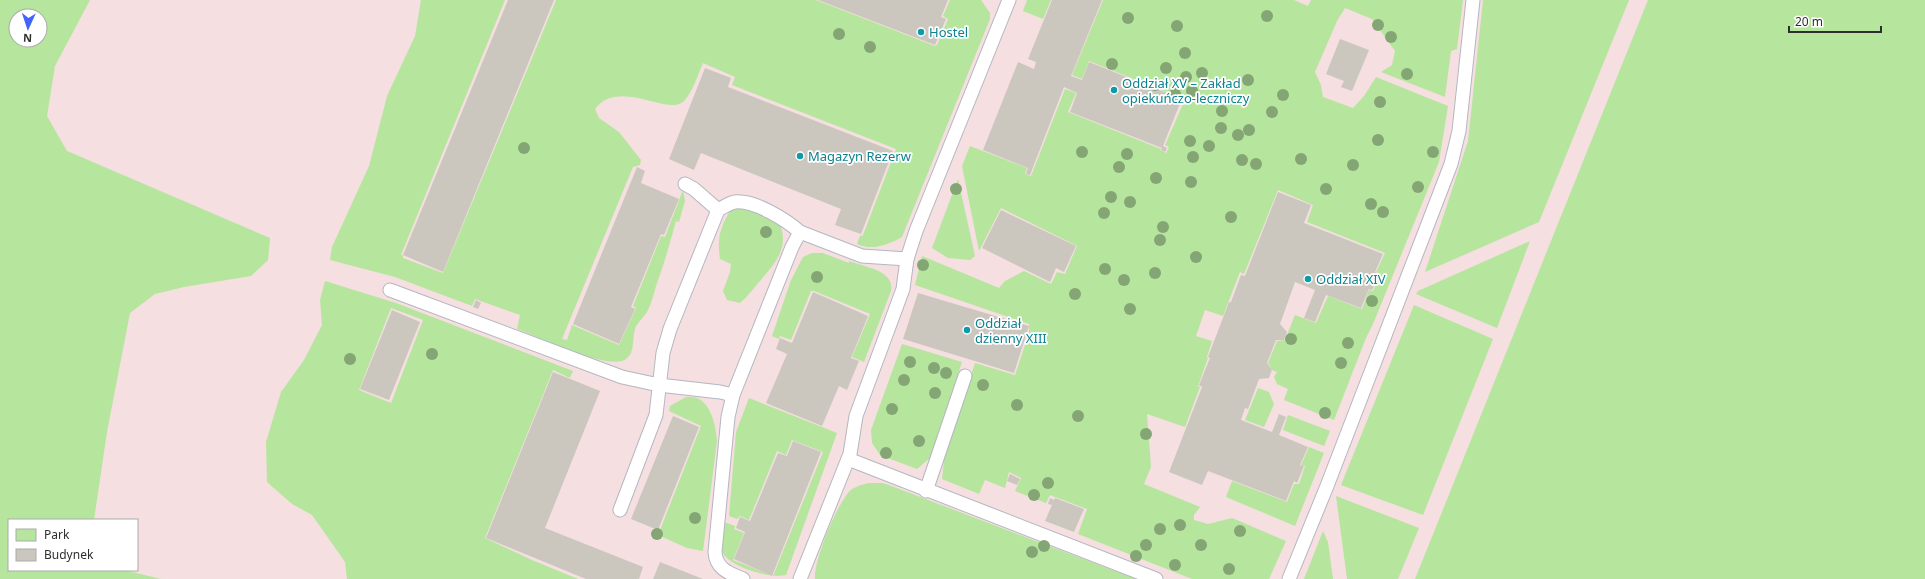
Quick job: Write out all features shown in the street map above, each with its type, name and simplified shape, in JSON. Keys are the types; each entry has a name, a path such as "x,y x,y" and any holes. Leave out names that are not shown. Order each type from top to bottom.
{"lane":[{"path":"1289,579 1327,486 1451,164 1459,131 1473,0"},
{"path":"800,579 848,460 856,416 903,289 907,259 916,231 1006,2"},
{"path":"686,184 699,193 718,210"},
{"path":"620,510 656,414 663,353 670,329 718,210 734,202 747,203 782,218 800,232 862,256 907,259"},
{"path":"742,579 721,568 715,558 714,552 728,417 732,395 792,246 800,232"},
{"path":"390,290 622,377 659,385 720,392 732,395"},
{"path":"926,491 965,376"},
{"path":"848,460 1156,579"}],"shaded area":[{"path":"0,0 1925,0 1925,579 0,579"}],"green space":[{"path":"0,0 90,0 55,66 47,116 67,151 270,238 268,260 251,276 184,287 155,294 130,313 107,432 94,519 8,519 8,571 128,571 161,579 0,579"},
{"path":"421,0 505,0 401,255 403,255 403,258 443,273 556,0 816,0 935,46 937,45 948,19 943,16 950,0 981,0 990,13 990,19 902,237 880,246 868,247 857,244 860,236 863,235 896,149 732,85 735,77 703,63 690,92 684,101 677,105 617,96 605,100 595,109 599,118 619,132 641,160 640,165 633,167 562,339 567,340 572,325 619,345 636,308 633,306 661,236 665,237 683,190 685,201 679,222 676,221 650,306 646,314 636,326 632,351 627,359 612,362 585,356 517,329 520,315 475,299 472,306 395,277 330,260 332,247 369,166 387,96 415,36"},
{"path":"1027,0 1051,0 1043,19 1023,11"},
{"path":"1103,0 1294,0 1308,6 1311,0 1463,0 1457,49 1451,51 1445,97 1381,72 1392,65 1395,51 1372,19 1345,8 1337,21 1315,72 1321,85 1323,97 1353,108 1364,96 1376,77 1448,106 1439,162 1366,338 1334,420 1284,400 1288,389 1277,384 1274,377 1277,372 1272,370 1268,363 1277,341 1285,340 1295,315 1316,323 1328,296 1362,309 1369,290 1373,291 1380,274 1376,272 1385,253 1307,222 1313,205 1278,190 1244,274 1240,272 1223,316 1205,310 1196,336 1212,341 1207,357 1208,358 1198,386 1200,387 1185,427 1147,414 1151,467 1144,484 1200,507 1194,515 1194,520 1208,524 1232,518 1286,541 1269,579 1192,579 1078,534 1087,509 1050,495 1046,503 1015,491 1021,478 1009,472 1005,488 985,480 979,494 942,479 944,460 975,363 1015,375 1029,333 1029,324 915,285 922,256 999,288 1005,281 1024,271 1051,284 1057,272 1065,274 1077,246 1001,208 979,251 962,166 970,146 1027,168 1025,174 1031,176 1065,89 1076,93 1068,112 1161,149 1160,150 1166,153 1169,147 1165,145 1183,104 1185,105 1188,98 1183,96 1181,98 1089,61 1082,79 1072,75"},
{"path":"1483,0 1629,0 1539,222 1425,272 1468,141"},
{"path":"1648,0 1925,0 1925,579 1415,579"},
{"path":"958,179 975,256 970,260 948,258 932,248"},
{"path":"741,208 779,221 783,239 780,254 776,261 740,303 727,300 723,291 730,272 731,264 720,259 719,239 724,222 731,209"},
{"path":"1530,241 1497,328 1416,294 1418,291"},
{"path":"812,253 823,253 849,263 849,261 877,270 888,278 891,284 891,291 864,362 852,357 870,314 814,291 811,291 791,340 780,336 779,339 772,336 791,280 803,257"},
{"path":"325,281 396,303 573,371 570,378 553,370 485,538 578,579 347,579 345,562 312,515 292,504 267,482 266,442 281,392 304,360 322,325 320,300","holes":["391,308 423,320 391,403 359,390"]},
{"path":"1414,305 1493,339 1423,515 1341,485"},
{"path":"902,344 962,362 930,458 917,469 880,455 872,443 871,430"},
{"path":"1258,388 1269,392 1274,404 1264,427 1245,420"},
{"path":"686,397 698,398 707,407 714,424 717,441 703,551 687,548 658,535 701,426 669,411 670,406"},
{"path":"749,398 837,433 786,575 773,575 823,452 792,440 786,455 777,451 749,520 740,516 737,519 729,516 736,432"},
{"path":"1288,415 1330,431 1324,446 1283,430"},
{"path":"1309,447 1324,453 1295,526 1226,497 1232,481 1287,502 1294,484 1299,484 1305,466 1301,465"},
{"path":"869,483 883,483 1136,579 815,579 815,571 822,546 840,505 852,489"},
{"path":"1336,496 1419,528 1398,579 1347,579"},
{"path":"724,522 735,526 734,529 744,533 733,560 771,575 740,566 725,556 721,550 720,543"},
{"path":"1323,531 1328,542 1333,579 1304,579"}],"building":[{"path":"508,0 554,0 443,272 403,255"},
{"name":"Hostel","path":"818,0 948,0 941,17 946,19 935,45"},
{"name":"Oddział XV – Zakład opiekuńczo-leczniczy","path":"1052,0 1102,0 1071,76 1082,80 1089,62 1182,99 1183,97 1187,98 1185,103 1181,101 1163,146 1167,148 1165,152 1161,150 1162,148 1070,112 1077,93 1064,87 1030,175 1026,174 1028,168 983,150 1018,62 1034,69 1036,62 1028,59"},
{"path":"1340,39 1369,50 1352,91 1341,87 1344,81 1326,74"},
{"name":"Magazyn Rezerw","path":"705,68 731,78 728,87 893,151 861,234 835,225 841,209 701,153 694,170 669,159"},
{"path":"637,167 645,171 641,183 679,199 664,235 661,234 631,307 635,309 619,344 573,324"},
{"path":"1278,192 1311,205 1304,223 1383,254 1375,272 1379,274 1372,290 1369,289 1361,308 1326,295 1315,322 1304,318 1315,290 1295,282 1280,324 1287,332 1284,340 1276,340 1267,363 1272,370 1269,378 1259,379 1248,409 1245,408 1241,420 1272,432 1279,414 1286,417 1279,435 1308,447 1300,465 1304,466 1297,483 1294,481 1286,501 1208,471 1202,485 1169,472 1202,387 1199,385 1229,302 1231,302 1241,275 1245,276"},
{"path":"1001,210 1076,246 1064,272 1056,268 1050,282 982,248"},
{"path":"813,292 868,316 851,358 859,361 847,390 839,386 822,426 766,403 787,354 776,349 780,338 792,343"},
{"name":"Oddział dzienny XIII","path":"918,293 1029,326 1014,373 903,339"},
{"path":"476,300 481,303 478,309 473,307"},
{"path":"392,310 420,322 389,400 360,389"},
{"path":"553,372 600,391 545,528 643,567 639,579 586,579 486,538"},
{"path":"673,416 699,427 658,530 631,519"},
{"path":"793,441 821,452 772,576 734,559 745,532 736,528 740,517 750,521 778,453 787,456"},
{"path":"1010,474 1020,479 1017,485 1007,481"},
{"path":"1050,498 1054,500 1055,498 1084,509 1074,532 1045,521 1052,505 1048,504"},
{"path":"660,562 703,579 653,579"}],"place":[{"name":"Hostel","path":"921,32"},
{"name":"Oddział XV – Zakład opiekuńczo-leczniczy","path":"1114,90"},
{"name":"Magazyn Rezerw","path":"800,156"},
{"name":"Oddział XIV","path":"1308,279"},
{"name":"Oddział dzienny XIII","path":"967,330"}]}
